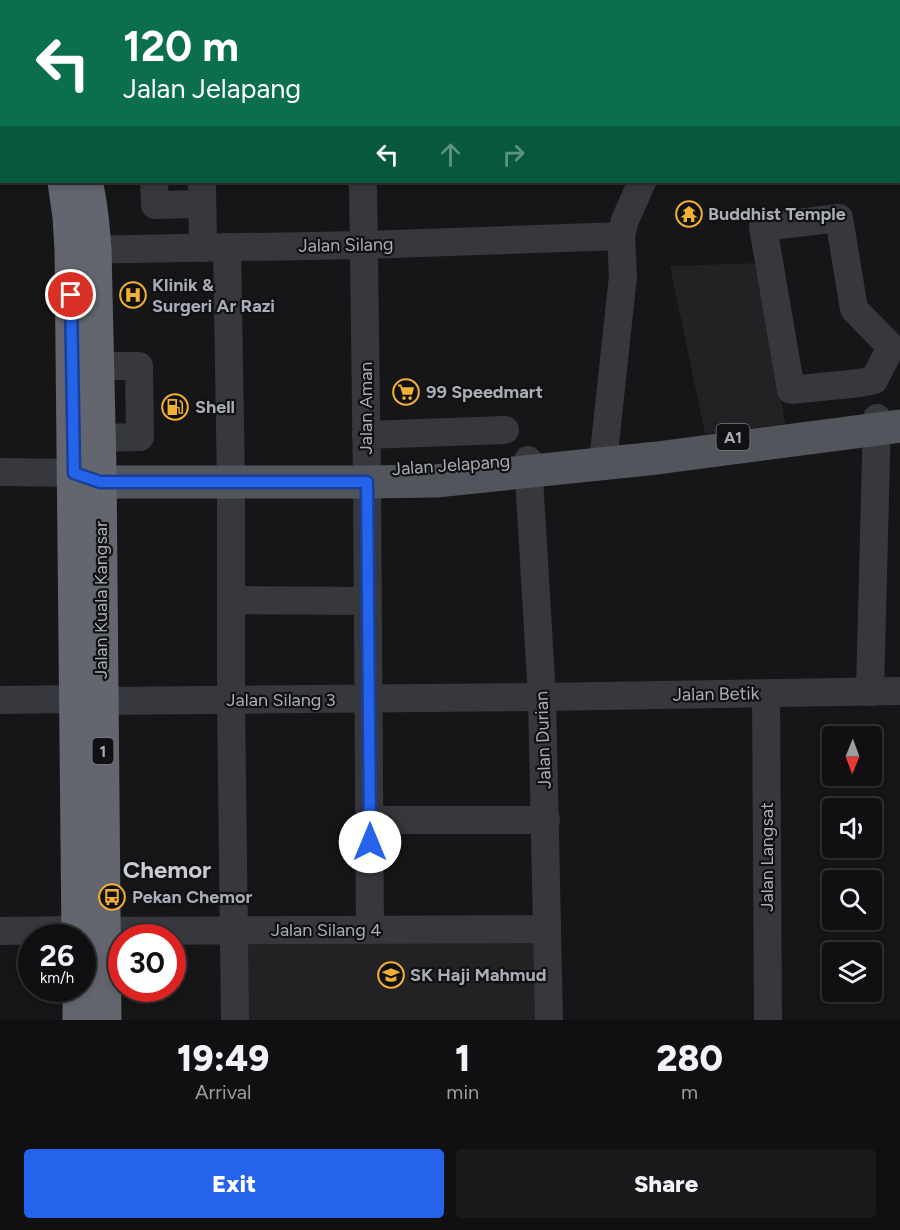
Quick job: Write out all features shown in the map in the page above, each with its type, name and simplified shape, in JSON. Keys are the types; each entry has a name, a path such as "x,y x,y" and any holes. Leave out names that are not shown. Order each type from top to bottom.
{"highway":[{"name":"Jalan Kuala Kangsar","path":"64,183 69,218 83,250 98,366 93,465 87,924"},
{"name":"Jalan Kuala Kangsar","path":"86,183 93,218 83,250 93,465"},
{"name":"Jalan Kuala Kangsar","path":"96,976 105,1020"},
{"path":"79,1002 79,1020"}],"main road":[{"name":"Jalan Jelapang","path":"93,465 231,476 367,476 436,481 604,453 880,423"},
{"name":"Jalan Jelapang","path":"529,466 692,454 880,423"}],"street":[{"path":"154,183 154,205 202,193 215,247 231,476 235,1020"},
{"name":"Jalan Aman","path":"363,183 370,930"},
{"path":"604,453 622,276 621,236 625,220 642,183"},
{"path":"838,218 854,309 891,347 874,380 860,383 791,390 763,227 838,218"},
{"name":"Jalan Silang","path":"83,250 364,245 621,236"},
{"path":"860,383 880,423 870,692"},
{"path":"366,435 505,430"},
{"path":"0,472 93,465"},
{"name":"Jalan Durian","path":"529,466 537,697 546,820 549,1020"},
{"path":"232,600 368,601"},
{"name":"Jalan Betik","path":"537,697 900,691"},
{"name":"Jalan Langsat","path":"766,693 768,1020"},
{"name":"Jalan Silang 3","path":"0,700 537,697"},
{"path":"370,820 546,820"},
{"name":"Jalan Silang 4","path":"96,933 547,929"},
{"name":"Jalan Silang 4","path":"0,931 18,931"}],"shaded area":[{"path":"760,263 785,424 705,434 670,266"},
{"name":"SK Haji Mahmud","path":"547,929 549,1020 234,1020 234,930"}],"place":[{"name":"Buddhist Temple","path":"689,214"},
{"name":"Klinik & Surgeri Ar Razi","path":"133,295"},
{"name":"99 Speedmart","path":"406,392"},
{"name":"Shell","path":"175,407"},
{"name":"Pekan Chemor","path":"112,897"},
{"name":"SK Haji Mahmud","path":"391,975"}],"district":[{"name":"Chemor","path":"167,870"}],"route":[{"path":"71,295 74,473 100,482 367,482 370,842"}]}
